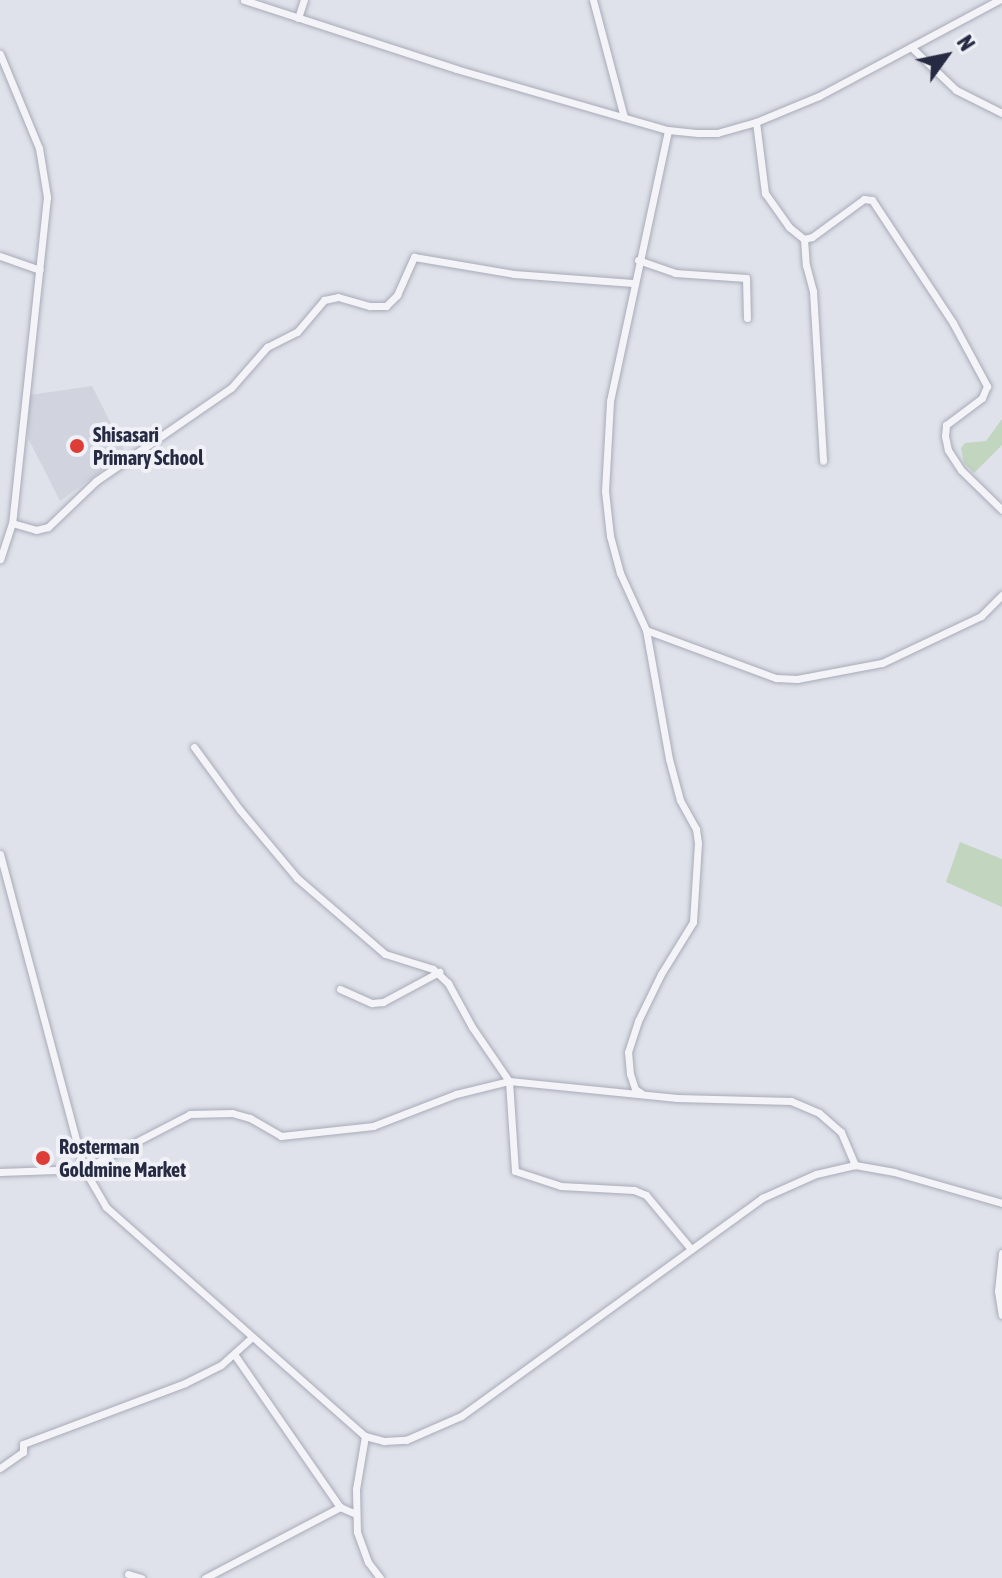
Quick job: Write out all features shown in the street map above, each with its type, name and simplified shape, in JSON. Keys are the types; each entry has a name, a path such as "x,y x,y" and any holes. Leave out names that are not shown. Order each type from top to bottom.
{"street":[{"path":"244,0 456,69 668,130 717,133 756,122 819,96 999,0"},
{"path":"298,18 304,0"},
{"path":"593,0 624,117"},
{"path":"911,47 956,90 1002,113"},
{"path":"0,54 32,128 45,171 47,197 12,523 0,559"},
{"path":"756,122 765,193 789,227 804,239 806,265 813,291 823,461"},
{"path":"641,1093 635,1089 630,1074 628,1052 655,986 693,922 698,843 696,829 680,800 669,759 646,630 620,573 610,536 605,498 610,401 668,130"},
{"path":"804,239 864,199 872,200 985,380 982,398 946,425 945,436 948,450 961,470 1002,510"},
{"path":"0,256 40,270"},
{"path":"12,523 36,530 48,527 96,481 231,388 267,347 297,332 324,300 338,297 370,306 386,306 397,295 414,257 514,274 633,283"},
{"path":"638,260 675,273 746,278 747,318"},
{"path":"646,630 776,678 797,679 882,663 981,616 1002,595"},
{"path":"194,747 240,810 297,878 385,954 439,972 509,1081 515,1171 561,1186 634,1190 646,1195 691,1249"},
{"path":"0,854 84,1169 106,1207 365,1436 384,1441 406,1440 461,1416 762,1198 816,1174 855,1165 894,1172 1002,1203"},
{"path":"340,989 372,1003 383,1002 439,972"},
{"path":"0,1172 84,1169 190,1114 232,1113 250,1118 281,1136 373,1126 456,1094 509,1081 677,1098 791,1101 819,1113 841,1132 855,1165"},
{"path":"1002,1253 998,1291 1002,1315"},
{"path":"0,1468 23,1452 23,1444 185,1383 234,1354 251,1338"},
{"path":"234,1354 340,1507 356,1514"},
{"path":"365,1436 356,1489 357,1532 368,1562 380,1578"},
{"path":"205,1578 340,1507"},
{"path":"128,1574 141,1578"}],"shaded area":[{"name":"Shisasari Primary School","path":"92,386 126,453 60,501 28,438 29,395"}],"green space":[{"path":"1002,419 1002,445 974,473 964,463 961,448 965,443 986,441"},
{"path":"960,842 1002,859 1002,907 946,882"}],"place":[{"name":"Shisasari Primary School","path":"77,446"},
{"name":"Rosterman Goldmine Market","path":"43,1158"}]}
